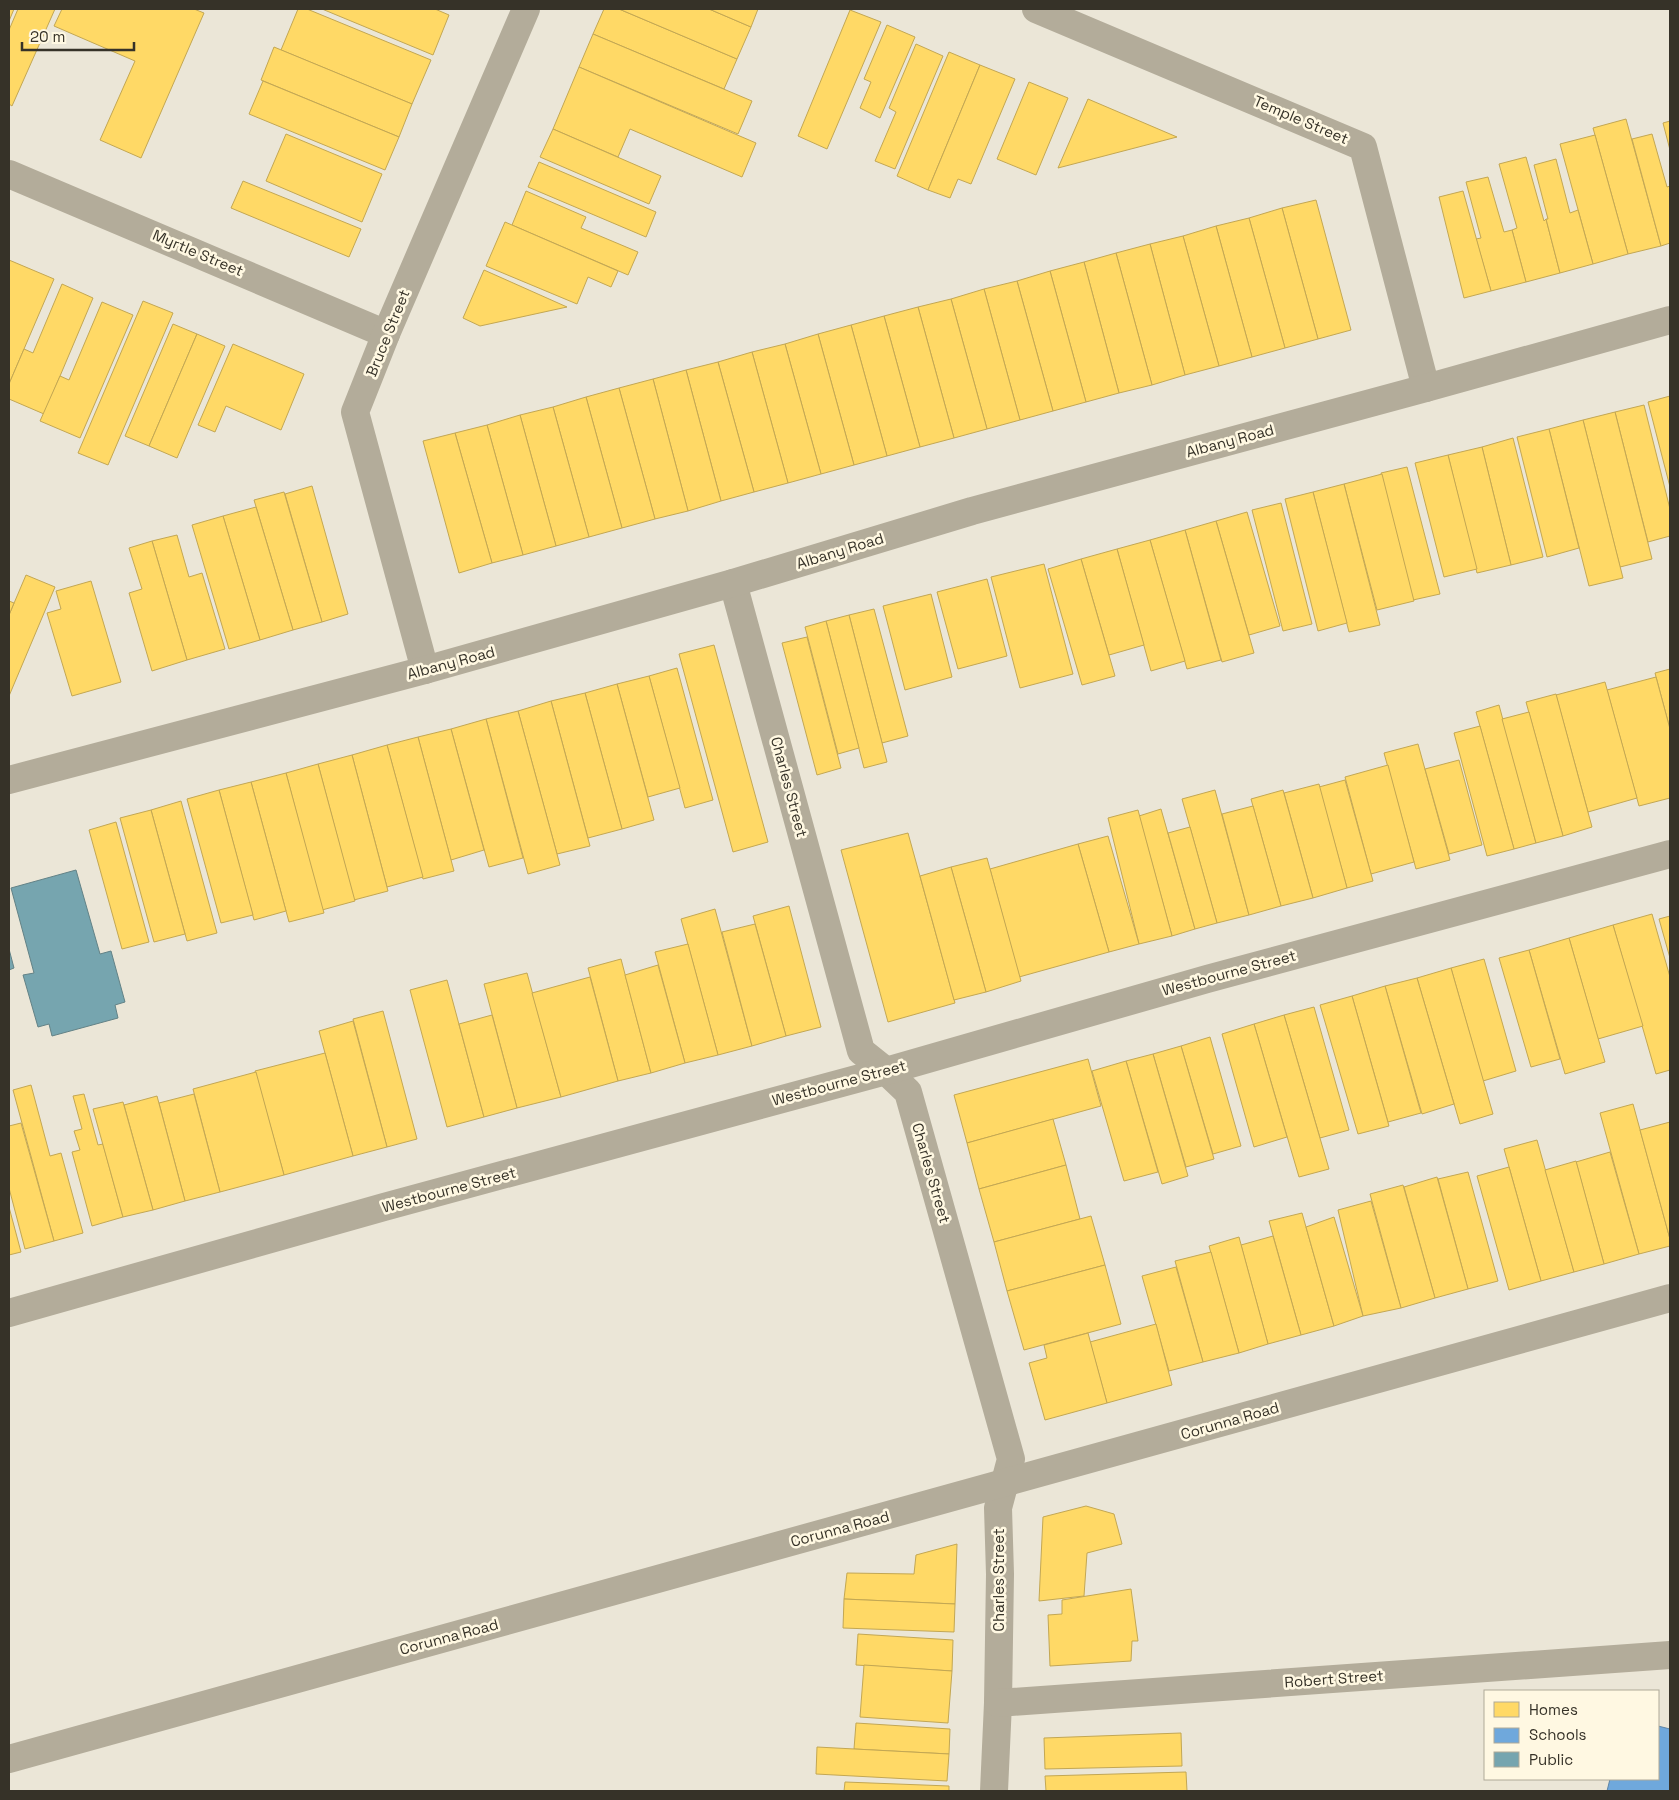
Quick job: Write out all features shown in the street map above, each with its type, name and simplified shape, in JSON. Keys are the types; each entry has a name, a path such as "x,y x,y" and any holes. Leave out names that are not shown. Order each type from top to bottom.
{"street":[{"name":"Bruce Street","path":"425,670 355,412 386,334 526,9"},
{"name":"Temple Street","path":"1036,9 1363,147 1426,388"},
{"name":"Myrtle Street","path":"9,174 386,334"},
{"name":"Albany Road","path":"9,780 425,670 733,583 972,511 1670,320"},
{"name":"Charles Street","path":"733,583 861,1051 908,1092 1011,1459 998,1508 1000,1574 998,1703 994,1791"},
{"name":"Westbourne Street","path":"9,1313 394,1205 886,1071 1207,979 1670,854"},
{"name":"Corunna Road","path":"9,1759 1670,1298"},
{"name":"Robert Street","path":"998,1703 1670,1655"}],"building: Homes":[{"path":"9,9 14,9 9,21"},
{"path":"18,9 55,9 12,106 9,104 9,30"},
{"path":"62,9 194,9 204,13 141,158 100,140 135,61 54,26"},
{"path":"298,9 307,9 431,60 412,104 281,50"},
{"path":"322,9 435,9 449,15 433,55"},
{"path":"604,9 619,9 737,59 724,89 593,34"},
{"path":"619,9 709,9 751,27 737,59"},
{"path":"709,9 758,9 751,27"},
{"path":"850,10 881,22 827,149 798,136"},
{"path":"887,25 915,37 880,118 860,108 871,82 864,79"},
{"path":"593,34 752,101 738,134 579,67"},
{"path":"916,44 943,56 895,169 875,161 896,112 889,108"},
{"path":"274,47 412,104 399,137 261,80"},
{"path":"949,52 980,65 928,190 897,176"},
{"path":"980,65 1015,79 971,184 958,179 950,198 928,190"},
{"path":"579,67 756,143 742,177 630,129 618,157 553,129"},
{"path":"263,81 399,137 385,170 249,114"},
{"path":"1029,82 1068,98 1036,175 997,159"},
{"path":"1088,99 1177,137 1058,168"},
{"path":"1626,119 1661,246 1628,254 1593,128"},
{"path":"1670,121 1670,150 1663,123"},
{"path":"553,129 661,176 649,204 540,157"},
{"path":"286,134 382,174 362,222 266,181"},
{"path":"1652,134 1667,187 1670,186 1670,243 1661,246 1632,139"},
{"path":"1595,135 1628,254 1593,264 1560,144"},
{"path":"1526,157 1544,221 1546,219 1560,273 1526,282 1512,230 1517,228 1499,164"},
{"path":"1556,159 1570,213 1578,210 1593,264 1560,273 1534,165"},
{"path":"539,162 656,212 646,237 528,187"},
{"path":"1488,177 1504,232 1512,230 1526,282 1491,291 1476,239 1481,238 1466,182"},
{"path":"243,181 361,229 349,257 231,208"},
{"path":"526,191 586,217 581,228 638,252 628,275 512,225"},
{"path":"1463,191 1491,291 1464,298 1439,197"},
{"path":"1316,200 1351,330 1318,339 1282,208"},
{"path":"1282,208 1318,339 1285,348 1249,218"},
{"path":"1249,218 1285,348 1252,357 1216,226"},
{"path":"505,222 618,271 611,287 588,277 577,304 486,266"},
{"path":"1216,226 1252,357 1219,366 1183,236"},
{"path":"1183,236 1219,366 1185,375 1150,244"},
{"path":"1150,244 1185,375 1152,385 1116,253"},
{"path":"1116,253 1152,385 1119,393 1084,262"},
{"path":"9,260 54,279 9,384"},
{"path":"1084,262 1119,393 1086,402 1050,271"},
{"path":"484,270 567,307 480,326 463,318"},
{"path":"1050,271 1086,402 1053,411 1017,281"},
{"path":"1017,281 1053,411 1020,420 984,289"},
{"path":"62,284 93,298 44,414 9,399 9,384 24,349 33,353"},
{"path":"984,289 1020,420 987,429 951,299"},
{"path":"951,299 987,429 954,438 918,307"},
{"path":"143,301 173,313 108,465 78,453"},
{"path":"102,302 133,315 80,438 40,421 60,376 69,380"},
{"path":"918,307 954,438 920,447 884,316"},
{"path":"884,316 920,447 887,456 851,325"},
{"path":"173,324 197,334 149,446 125,436"},
{"path":"851,325 887,456 854,465 818,334"},
{"path":"197,334 225,346 177,458 149,446"},
{"path":"818,334 854,465 821,474 785,344"},
{"path":"233,344 304,374 281,430 226,406 215,432 198,425"},
{"path":"785,344 821,474 788,483 752,352"},
{"path":"752,352 788,483 754,492 718,362"},
{"path":"718,362 754,492 721,501 686,370"},
{"path":"686,370 721,501 688,511 653,379"},
{"path":"653,379 688,511 655,519 619,388"},
{"path":"619,388 655,519 622,528 586,397"},
{"path":"1670,396 1670,487 1648,402"},
{"path":"586,397 622,528 589,537 553,407"},
{"path":"1644,405 1670,509 1670,536 1648,542 1615,412"},
{"path":"553,407 589,537 556,546 520,415"},
{"path":"1615,412 1652,559 1620,567 1583,420"},
{"path":"520,415 556,546 523,555 487,425"},
{"path":"1583,420 1623,578 1589,586 1549,429"},
{"path":"487,425 523,555 492,563 455,433"},
{"path":"1549,429 1579,548 1547,557 1517,437"},
{"path":"455,433 492,563 459,573 423,441"},
{"path":"1513,438 1543,557 1511,565 1482,447"},
{"path":"1482,447 1511,565 1477,573 1448,455"},
{"path":"1448,455 1477,569 1444,577 1415,463"},
{"path":"1407,467 1440,594 1413,600 1381,473"},
{"path":"1382,474 1414,601 1377,610 1344,484"},
{"path":"1344,484 1380,625 1349,632 1313,492"},
{"path":"312,486 348,614 322,622 285,494"},
{"path":"284,492 322,622 293,630 254,500"},
{"path":"1313,492 1347,623 1318,631 1285,499"},
{"path":"1281,503 1312,624 1283,631 1252,510"},
{"path":"256,507 293,630 260,640 223,516"},
{"path":"1247,512 1280,626 1249,635 1216,521"},
{"path":"223,516 260,640 229,649 192,525"},
{"path":"1216,521 1254,653 1222,662 1185,530"},
{"path":"1185,530 1221,660 1187,669 1150,540"},
{"path":"177,535 189,577 202,573 225,649 187,660 152,541"},
{"path":"1150,540 1185,661 1151,671 1117,549"},
{"path":"152,541 187,660 152,671 129,593 142,589 129,548"},
{"path":"1117,549 1144,645 1109,655 1081,559"},
{"path":"1081,559 1115,676 1082,685 1048,569"},
{"path":"1044,564 1073,674 1020,688 991,577"},
{"path":"26,575 55,587 9,696 9,615"},
{"path":"987,579 1007,656 958,669 937,592"},
{"path":"91,581 121,682 72,696 47,613 61,609 56,591"},
{"path":"931,594 952,677 905,690 883,606"},
{"path":"9,601 14,603 9,615"},
{"path":"874,609 908,736 882,743 849,615"},
{"path":"849,615 887,762 864,768 826,621"},
{"path":"826,621 859,748 838,754 805,627"},
{"path":"807,637 841,768 817,775 782,643"},
{"path":"714,645 768,842 733,852 679,654"},
{"path":"677,668 713,800 685,808 649,676"},
{"path":"1670,669 1670,729 1655,673"},
{"path":"649,676 680,788 648,797 617,684"},
{"path":"1656,677 1670,729 1670,798 1639,806 1607,690"},
{"path":"1605,682 1637,798 1588,812 1556,695"},
{"path":"617,684 654,820 622,829 585,693"},
{"path":"585,693 622,829 588,838 551,701"},
{"path":"1556,694 1592,827 1563,836 1526,702"},
{"path":"551,701 590,846 557,854 518,711"},
{"path":"1499,705 1536,843 1514,849 1476,712"},
{"path":"518,711 560,865 528,874 486,719"},
{"path":"1529,712 1563,836 1536,843 1502,719"},
{"path":"486,719 523,858 489,867 451,729"},
{"path":"1480,726 1514,849 1487,856 1454,733"},
{"path":"451,729 484,850 451,860 418,737"},
{"path":"418,737 454,871 423,879 387,745"},
{"path":"1418,744 1450,860 1416,869 1384,753"},
{"path":"387,745 423,877 387,887 352,755"},
{"path":"352,755 388,891 354,900 318,764"},
{"path":"1459,760 1482,845 1449,854 1425,769"},
{"path":"318,764 355,901 322,910 286,773"},
{"path":"1388,765 1414,862 1371,874 1345,777"},
{"path":"286,773 324,913 289,922 251,782"},
{"path":"1345,780 1373,881 1347,888 1319,787"},
{"path":"251,782 286,911 254,920 219,790"},
{"path":"1319,784 1347,888 1313,898 1284,793"},
{"path":"219,790 253,915 221,923 187,799"},
{"path":"1215,790 1249,915 1217,923 1182,799"},
{"path":"1283,790 1313,898 1281,906 1251,799"},
{"path":"181,801 217,933 187,941 151,810"},
{"path":"1253,806 1281,906 1249,915 1222,814"},
{"path":"1161,809 1195,929 1172,936 1139,816"},
{"path":"151,810 185,934 154,942 120,818"},
{"path":"1138,810 1172,936 1139,944 1108,818"},
{"path":"116,822 149,942 122,949 89,830"},
{"path":"1190,827 1217,923 1195,929 1168,833"},
{"path":"908,833 955,1003 888,1022 841,850"},
{"path":"1108,836 1139,944 1109,952 1078,844"},
{"path":"1078,844 1109,952 1019,977 990,869"},
{"path":"987,858 1021,981 986,992 951,867"},
{"path":"951,867 986,992 954,1000 920,876"},
{"path":"789,906 821,1027 786,1036 753,916"},
{"path":"715,909 752,1046 718,1055 681,919"},
{"path":"1652,914 1670,977 1670,1070 1656,1074 1613,925"},
{"path":"1670,916 1670,958 1659,919"},
{"path":"755,924 786,1036 752,1046 722,932"},
{"path":"1613,925 1643,1026 1598,1039 1569,938"},
{"path":"1569,938 1605,1062 1565,1074 1529,950"},
{"path":"688,944 718,1055 685,1063 655,952"},
{"path":"1529,950 1560,1059 1531,1067 1499,958"},
{"path":"621,959 651,1073 618,1081 588,968"},
{"path":"1484,959 1516,1071 1483,1081 1451,968"},
{"path":"658,965 685,1063 651,1073 625,975"},
{"path":"1451,968 1493,1114 1460,1124 1417,978"},
{"path":"527,973 561,1097 517,1108 484,984"},
{"path":"590,977 618,1081 561,1097 532,993"},
{"path":"1417,978 1454,1104 1422,1114 1385,986"},
{"path":"447,980 484,1117 447,1127 410,990"},
{"path":"1385,986 1421,1113 1388,1122 1352,996"},
{"path":"1352,996 1389,1126 1358,1134 1320,1005"},
{"path":"1314,1007 1349,1130 1320,1138 1284,1015"},
{"path":"383,1011 417,1139 387,1147 353,1019"},
{"path":"492,1015 517,1108 484,1117 459,1024"},
{"path":"1284,1015 1329,1169 1299,1177 1254,1024"},
{"path":"353,1021 387,1147 353,1156 319,1031"},
{"path":"1254,1024 1287,1137 1254,1147 1222,1034"},
{"path":"1210,1037 1241,1146 1213,1154 1181,1046"},
{"path":"1181,1046 1214,1159 1186,1167 1153,1054"},
{"path":"325,1053 353,1156 284,1175 255,1071"},
{"path":"1153,1054 1188,1176 1162,1184 1126,1061"},
{"path":"1088,1059 1101,1106 967,1143 954,1095"},
{"path":"1126,1061 1158,1172 1124,1181 1092,1071"},
{"path":"256,1072 284,1175 220,1192 193,1089"},
{"path":"31,1085 50,1156 61,1153 83,1233 54,1241 13,1090"},
{"path":"84,1094 98,1145 103,1144 123,1217 92,1226 72,1152 80,1150 74,1131 82,1129 73,1096"},
{"path":"194,1094 220,1192 185,1201 159,1103"},
{"path":"157,1096 185,1201 153,1210 124,1105"},
{"path":"123,1102 153,1210 123,1217 93,1109"},
{"path":"1633,1104 1670,1239 1670,1246 1639,1254 1600,1113"},
{"path":"1053,1119 1066,1165 979,1189 967,1143"},
{"path":"1670,1122 1670,1239 1640,1130"},
{"path":"21,1123 54,1241 25,1249 9,1188 9,1126"},
{"path":"1537,1140 1574,1272 1541,1281 1504,1149"},
{"path":"1610,1152 1639,1254 1604,1264 1576,1162"},
{"path":"1576,1161 1604,1264 1574,1272 1545,1170"},
{"path":"1066,1165 1080,1219 994,1242 979,1189"},
{"path":"1509,1167 1541,1281 1509,1290 1477,1176"},
{"path":"1468,1172 1498,1281 1468,1289 1438,1179"},
{"path":"1437,1177 1468,1289 1435,1298 1404,1187"},
{"path":"1403,1185 1435,1298 1401,1308 1370,1194"},
{"path":"1371,1201 1401,1308 1363,1316 1338,1210"},
{"path":"9,1207 21,1252 9,1255"},
{"path":"1302,1213 1334,1326 1301,1335 1269,1221"},
{"path":"1091,1216 1105,1265 1007,1291 994,1242"},
{"path":"1334,1217 1363,1316 1334,1326 1306,1227"},
{"path":"1273,1236 1301,1335 1268,1344 1241,1245"},
{"path":"1239,1237 1268,1344 1239,1353 1209,1246"},
{"path":"1211,1252 1239,1353 1203,1362 1175,1261"},
{"path":"1105,1265 1121,1324 1024,1350 1007,1291"},
{"path":"1176,1267 1203,1362 1169,1371 1142,1276"},
{"path":"1156,1324 1172,1385 1107,1403 1090,1342"},
{"path":"1088,1333 1107,1403 1045,1420 1029,1363 1047,1358 1044,1345"},
{"path":"1086,1506 1114,1514 1122,1544 1087,1553 1084,1596 1039,1601 1043,1517"},
{"path":"957,1544 955,1604 844,1599 847,1573 914,1574 916,1555"},
{"path":"1131,1589 1138,1641 1132,1641 1131,1661 1050,1666 1048,1615 1062,1614 1062,1600"},
{"path":"844,1599 955,1604 954,1632 843,1628"},
{"path":"858,1634 953,1640 952,1671 856,1665"},
{"path":"864,1665 952,1671 948,1723 860,1717"},
{"path":"856,1723 950,1729 949,1754 854,1749"},
{"path":"1181,1733 1182,1766 1045,1769 1044,1738"},
{"path":"817,1747 949,1754 947,1781 816,1774"},
{"path":"1186,1772 1187,1791 1046,1791 1045,1776"},
{"path":"845,1782 949,1786 949,1791 844,1791"}],"building: Schools":[{"path":"1659,1726 1670,1729 1670,1791 1607,1791 1610,1780 1659,1780"}],"building: Public":[{"path":"76,870 100,954 111,951 125,1002 115,1005 118,1018 52,1036 49,1024 38,1027 23,975 34,973 11,888"},
{"path":"9,949 14,968 9,970"}]}
